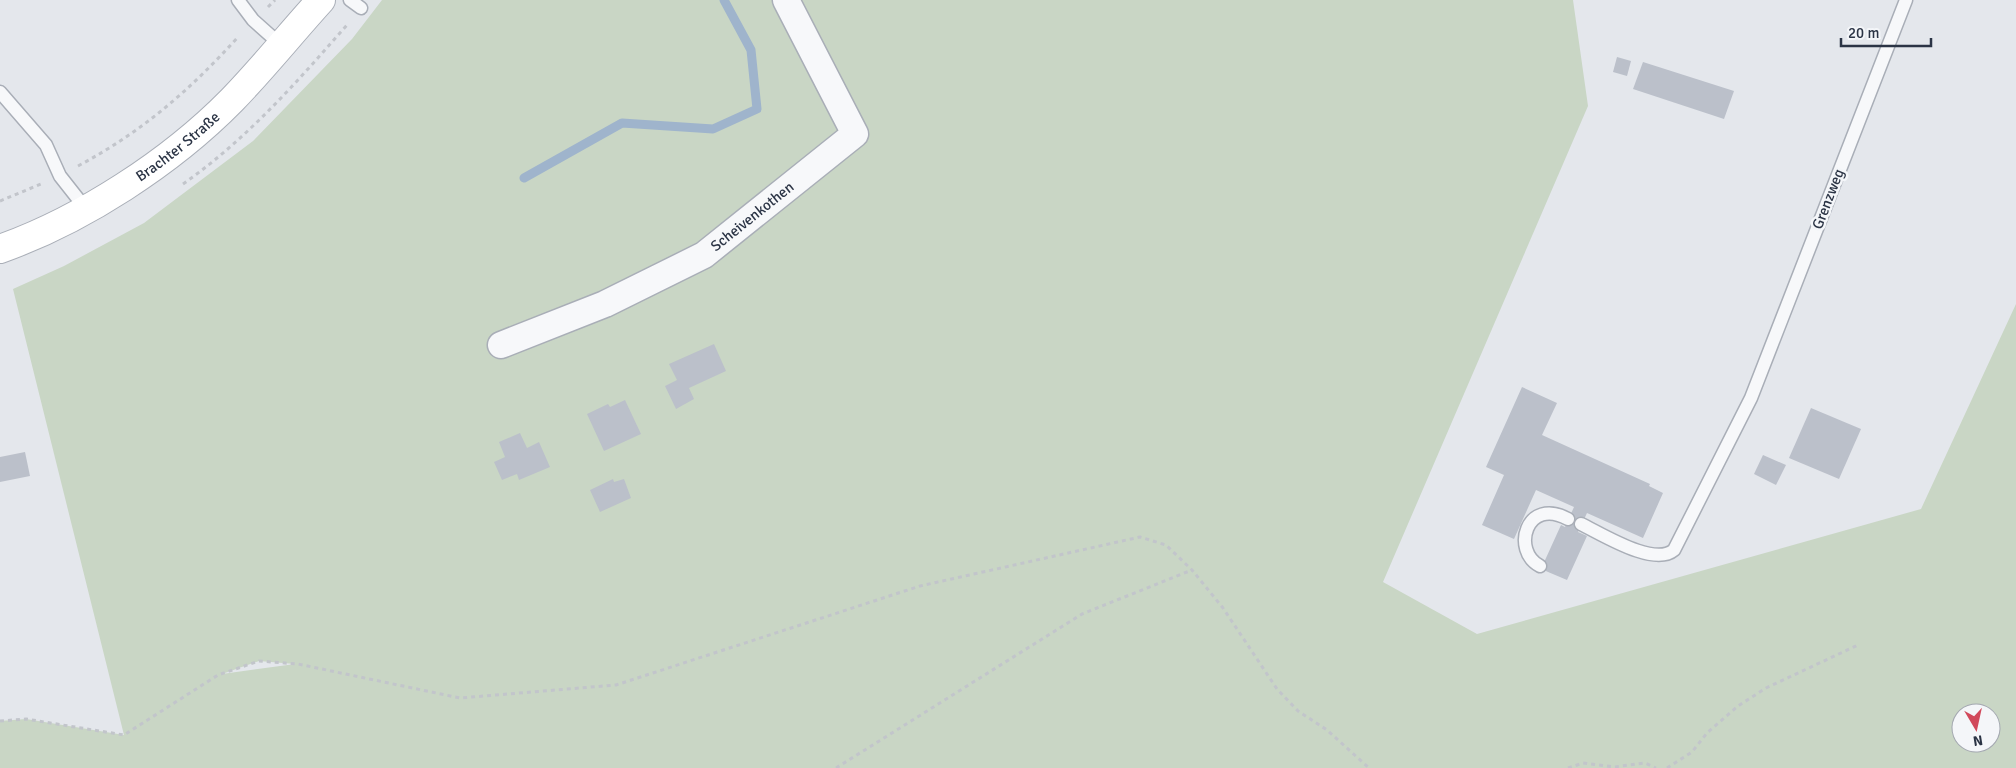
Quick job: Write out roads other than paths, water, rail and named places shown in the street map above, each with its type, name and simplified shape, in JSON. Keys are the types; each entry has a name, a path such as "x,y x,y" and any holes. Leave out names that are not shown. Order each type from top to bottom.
{"main road":[{"name":"Brachter Straße","path":"0,249 54,226 86,209 158,162 188,139 232,100 321,0"}],"street":[{"name":"Scheivenkothen","path":"501,345 605,304 704,255 855,134 786,0"}],"lane":[{"path":"238,0 253,20 281,45"},
{"path":"350,0 361,8"},
{"name":"Grenzweg","path":"1581,524 1645,554 1662,556 1670,554 1674,550 1751,398 1906,0"},
{"path":"0,92 46,145 60,176 86,209"},
{"path":"1540,566 1530,559 1527,550 1526,533 1529,524 1536,517 1549,512 1557,512 1568,519"}],"waterway":[{"path":"524,178 622,123 713,129 757,109 751,50 724,0"}]}
